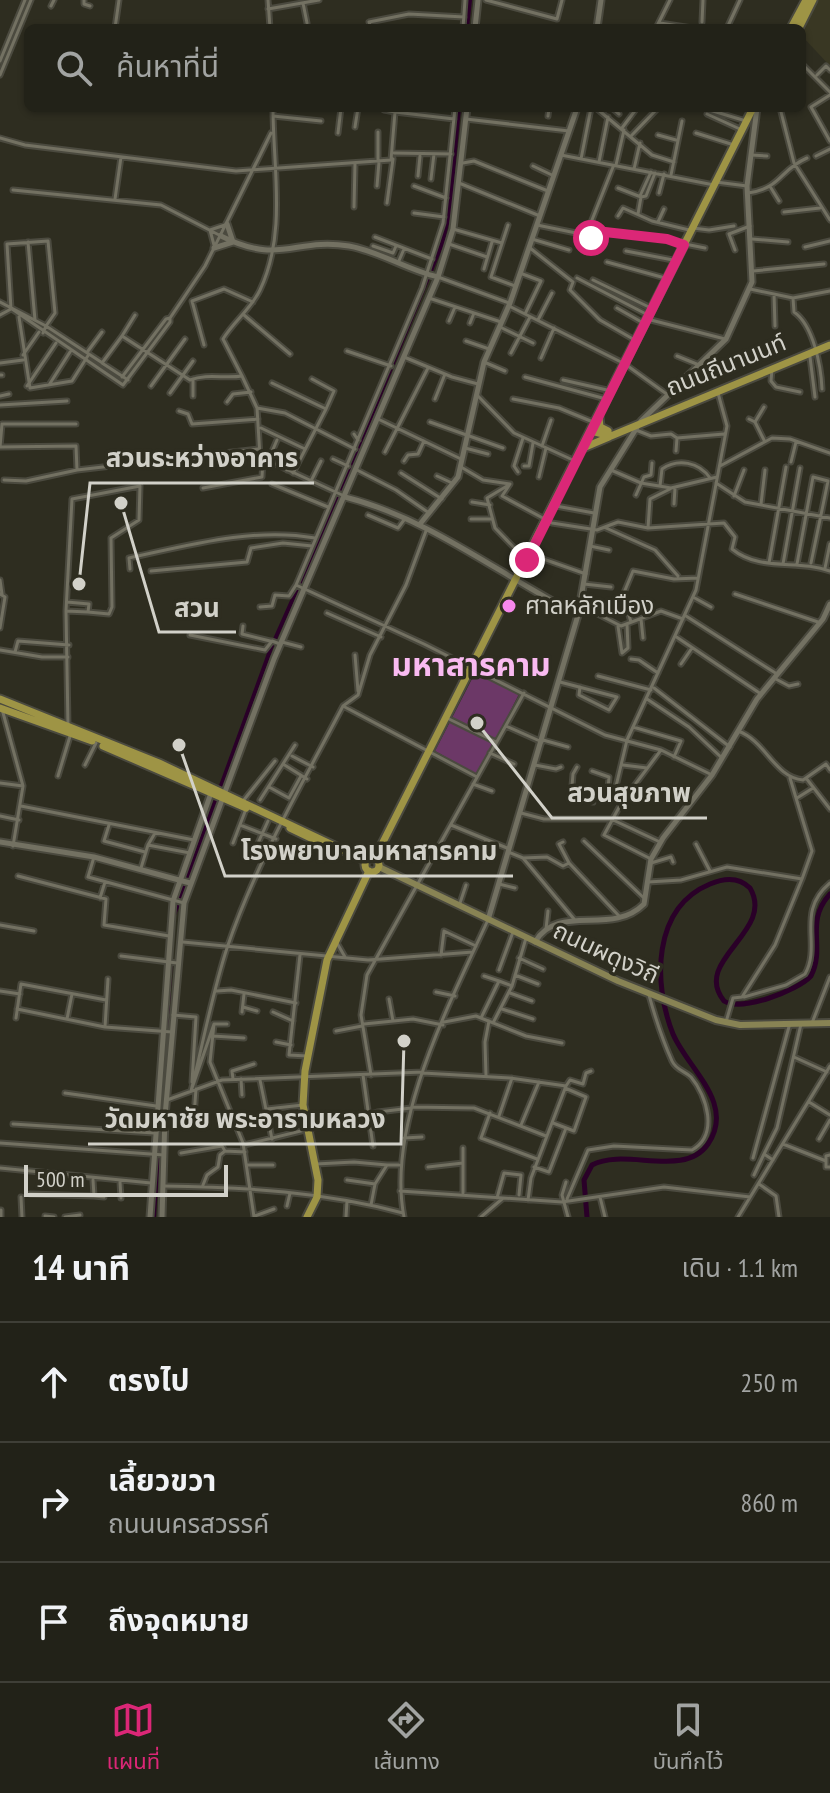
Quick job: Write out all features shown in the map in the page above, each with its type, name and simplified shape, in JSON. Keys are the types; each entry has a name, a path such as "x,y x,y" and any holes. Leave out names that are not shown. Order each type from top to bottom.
{"main road":[{"path":"793,24 806,0"},
{"path":"801,24 813,0"},
{"path":"307,1217 317,1197 316,1164 303,1105 304,1077 328,957 369,863 430,752 753,112"},
{"name":"ถนนถีนานนท์","path":"582,449 717,389 830,345"},
{"path":"594,424 610,434"},
{"path":"594,424 610,434"},
{"path":"1,706 219,793"},
{"path":"1,706 219,793 379,867"},
{"name":"ถนนผดุงวิถี","path":"379,867 488,921 679,1006 726,1022 830,1023"}],"street":[{"path":"0,61 25,0"},
{"path":"0,75 31,0"},
{"path":"51,6 54,0"},
{"path":"84,0 84,4 90,6"},
{"path":"116,24 119,0"},
{"path":"268,0 270,24"},
{"path":"268,9 319,0"},
{"path":"463,24 465,0"},
{"path":"475,24 478,0"},
{"path":"486,0 557,19 562,0"},
{"path":"598,24 601,0"},
{"path":"666,24 660,23 670,0"},
{"path":"702,22 703,0"},
{"path":"729,24 740,0"},
{"path":"303,3 307,23"},
{"path":"370,24 409,14 464,17"},
{"path":"817,75 826,66 830,70"},
{"path":"806,67 817,75 830,94 811,107 830,141"},
{"path":"273,112 277,230 274,252 253,302 223,342 252,392 261,428 259,449 266,460 334,495 406,516 424,525 578,615"},
{"path":"338,133 341,112"},
{"path":"355,127 357,112"},
{"path":"387,203 394,156 395,112 454,119"},
{"path":"260,607 272,606 275,595 289,596 297,586 391,366 429,298 432,259 444,217 455,112"},
{"path":"162,1217 165,1116 184,903 219,793 280,643 404,357 409,321 449,244 467,112"},
{"path":"548,112 548,116"},
{"path":"193,1090 227,947 283,823 343,706 358,695 429,514 454,484 462,463 484,362 510,304 576,112"},
{"path":"581,159 592,112"},
{"path":"600,112 632,135 652,155 674,162"},
{"path":"599,162 608,112"},
{"path":"537,225 586,235 615,165 623,128 634,112"},
{"path":"632,135 654,112"},
{"path":"712,112 744,126"},
{"path":"163,1186 290,1193 347,1200 403,1215 399,1165 412,1108 423,1073 488,921 553,708 578,615 600,487 638,425 726,339 750,289 753,271 748,189 755,112"},
{"path":"781,112 794,163 830,220"},
{"path":"707,114 744,126"},
{"path":"273,116 321,121"},
{"path":"466,119 569,131"},
{"path":"671,175 682,121"},
{"path":"0,363 23,357 41,332 46,326 55,313 48,241 7,244 12,309 19,317 41,332 56,342 70,352 123,385 149,352 214,248 273,130"},
{"path":"377,186 378,132"},
{"path":"696,133 735,145"},
{"path":"658,135 676,140"},
{"path":"0,138 18,144 121,159 254,171 355,164 394,156 451,154"},
{"path":"634,169 640,143"},
{"path":"816,156 830,149"},
{"path":"418,176 421,154"},
{"path":"431,179 434,154"},
{"path":"561,155 748,189 771,188 794,163 807,158"},
{"path":"751,155 767,156"},
{"path":"115,199 121,159"},
{"path":"461,163 474,161 548,191"},
{"path":"354,207 355,164"},
{"path":"533,166 554,176"},
{"path":"638,214 640,197 653,172"},
{"path":"659,193 664,173"},
{"path":"459,183 540,216"},
{"path":"414,186 446,198"},
{"path":"618,188 640,197"},
{"path":"771,188 779,201"},
{"path":"13,190 161,205 247,249 274,252 336,244 353,246 510,304 625,364 668,395"},
{"path":"784,212 822,207"},
{"path":"618,216 623,208 652,221 692,230 734,226"},
{"path":"658,222 664,209"},
{"path":"652,221 655,212"},
{"path":"414,213 444,217"},
{"path":"210,230 227,224"},
{"path":"227,224 233,242"},
{"path":"442,225 502,243"},
{"path":"508,225 491,277 516,286"},
{"path":"735,250 729,234 750,226"},
{"path":"210,230 214,248"},
{"path":"591,238 602,240 605,232 667,239 705,248"},
{"path":"375,237 432,259"},
{"path":"532,239 569,250"},
{"path":"752,239 788,242"},
{"path":"484,269 493,240"},
{"path":"805,247 830,241"},
{"path":"28,242 35,320"},
{"path":"214,248 233,242"},
{"path":"449,244 487,257"},
{"path":"373,246 393,253 396,246"},
{"path":"529,248 573,282 570,290 600,320 636,341"},
{"path":"398,263 404,249"},
{"path":"626,251 677,260"},
{"path":"607,262 668,278"},
{"path":"753,271 824,264"},
{"path":"511,353 541,281 520,273"},
{"path":"577,278 648,317"},
{"path":"593,280 648,317"},
{"path":"204,345 192,301 224,289 253,302"},
{"path":"750,289 793,298 830,291"},
{"path":"538,320 552,293"},
{"path":"774,294 775,326"},
{"path":"429,298 474,313 533,343"},
{"path":"793,298 794,312 804,321 822,389"},
{"path":"0,302 46,326 128,380"},
{"path":"449,321 455,307"},
{"path":"617,308 726,339"},
{"path":"0,315 12,309"},
{"path":"470,323 474,313"},
{"path":"102,363 135,315"},
{"path":"244,315 290,354"},
{"path":"19,317 27,386"},
{"path":"122,377 166,319 170,318"},
{"path":"409,321 416,325"},
{"path":"541,358 554,328"},
{"path":"27,386 72,381 102,332"},
{"path":"122,336 193,379 205,374 229,379 242,376"},
{"path":"151,386 185,339"},
{"path":"466,341 489,349"},
{"path":"27,386 56,342"},
{"path":"347,351 391,366"},
{"path":"49,385 70,352"},
{"path":"812,352 815,397"},
{"path":"677,356 699,365"},
{"path":"404,357 478,384"},
{"path":"170,393 193,361"},
{"path":"484,362 505,371"},
{"path":"773,366 772,383 800,392"},
{"path":"385,452 428,368"},
{"path":"435,399 445,374"},
{"path":"525,377 609,395"},
{"path":"193,379 193,396"},
{"path":"293,473 334,391 312,379"},
{"path":"563,380 609,395"},
{"path":"272,383 326,409"},
{"path":"613,799 627,740 693,597 698,578 728,419 717,389"},
{"path":"227,402 233,394 252,392"},
{"path":"0,396 9,394"},
{"path":"477,395 522,438 576,462"},
{"path":"513,399 559,408 594,424"},
{"path":"0,405 67,401"},
{"path":"755,422 764,407"},
{"path":"257,408 285,413 355,449"},
{"path":"179,411 188,414 192,424 259,419"},
{"path":"378,419 462,463 483,480 510,484"},
{"path":"749,419 755,422 764,440"},
{"path":"539,477 551,420"},
{"path":"430,422 503,448"},
{"path":"76,424 1,424 0,447 76,446 77,470"},
{"path":"638,425 651,436 671,434 677,438 726,434"},
{"path":"261,428 305,449"},
{"path":"354,434 358,440"},
{"path":"514,457 522,438"},
{"path":"518,472 514,466 522,438"},
{"path":"676,451 677,438"},
{"path":"720,466 764,440 790,439 830,453"},
{"path":"203,488 262,477 266,460 277,440"},
{"path":"404,461 408,455 418,454 424,441"},
{"path":"791,462 796,442"},
{"path":"524,466 529,466 533,443"},
{"path":"465,448 488,454"},
{"path":"4,480 26,481 77,470 259,449"},
{"path":"287,470 295,453"},
{"path":"333,459 348,466"},
{"path":"311,481 321,461"},
{"path":"636,495 641,483 651,475 652,463"},
{"path":"660,487 662,469 669,465 696,465 710,478"},
{"path":"769,563 786,467"},
{"path":"783,564 800,468"},
{"path":"357,470 396,490 429,514"},
{"path":"611,470 641,483 673,488"},
{"path":"734,496 744,470"},
{"path":"761,504 765,470"},
{"path":"401,473 442,499"},
{"path":"437,476 454,484"},
{"path":"648,528 650,499 673,488 717,477"},
{"path":"797,564 813,477 828,481 810,565"},
{"path":"716,483 734,496 830,518"},
{"path":"272,484 329,508"},
{"path":"510,484 487,498 495,528 516,553 586,574"},
{"path":"510,484 502,496 547,520 592,529 622,522 648,528 709,523 727,525 735,537 734,552 769,563 810,565 830,571"},
{"path":"58,776 69,731 66,611 72,499 140,486 139,520 111,538 112,607 109,614 66,611"},
{"path":"673,488 674,504"},
{"path":"472,502 490,505"},
{"path":"552,506 594,513"},
{"path":"368,515 398,528 406,516"},
{"path":"471,519 492,519"},
{"path":"606,528 655,550 679,577"},
{"path":"130,569 129,558 194,544 287,533 316,538"},
{"path":"252,538 256,547"},
{"path":"151,571 247,562 251,548 256,547 283,543 312,546"},
{"path":"824,569 830,544"},
{"path":"590,546 609,550"},
{"path":"618,625 622,653 628,649 629,623 623,595 633,571 698,578"},
{"path":"0,580 1,594 5,597 0,627"},
{"path":"584,584 611,587"},
{"path":"297,586 386,626 605,735 661,750 712,775"},
{"path":"735,594 820,622"},
{"path":"693,597 711,607"},
{"path":"67,602 89,604 88,612"},
{"path":"535,942 546,929 574,919 597,923 639,910 646,900 651,861 660,842 723,759 761,694 820,622 830,604"},
{"path":"580,605 618,625 661,611 684,617 789,686 798,684"},
{"path":"327,613 381,637"},
{"path":"641,619 643,638"},
{"path":"243,626 242,634 301,647"},
{"path":"190,635 265,650 271,641"},
{"path":"675,636 761,694"},
{"path":"15,652 18,641 69,645"},
{"path":"681,664 692,648"},
{"path":"0,650 69,657"},
{"path":"355,655 358,695"},
{"path":"631,659 639,660 658,673"},
{"path":"598,676 652,688 730,747"},
{"path":"560,682 617,697"},
{"path":"580,687 579,695 609,710 620,690"},
{"path":"371,1075 362,1025 363,991 374,960 524,693"},
{"path":"647,699 689,727 723,759"},
{"path":"1,706 23,786 13,846"},
{"path":"343,706 477,777"},
{"path":"8,732 8,718 18,715"},
{"path":"447,718 496,742"},
{"path":"506,726 568,747"},
{"path":"633,727 681,741 674,757"},
{"path":"738,731 754,737 790,778 812,851 770,957 742,997"},
{"path":"85,765 96,743"},
{"path":"260,800 295,745"},
{"path":"661,750 611,819 604,835 651,861 671,857 673,862"},
{"path":"490,753 514,764"},
{"path":"292,756 313,767"},
{"path":"233,843 245,805 275,761"},
{"path":"295,772 301,761"},
{"path":"283,764 307,779"},
{"path":"535,765 561,767"},
{"path":"621,765 647,768"},
{"path":"790,778 806,778 829,766"},
{"path":"577,767 573,774 571,798 593,802"},
{"path":"592,771 609,777 608,789 615,791"},
{"path":"269,787 289,798 301,776"},
{"path":"806,778 830,809"},
{"path":"0,783 23,786"},
{"path":"473,784 492,791"},
{"path":"797,798 813,788"},
{"path":"150,1217 152,1154 173,901 194,840 219,793"},
{"path":"21,806 194,840"},
{"path":"521,813 544,819 611,819 660,842"},
{"path":"0,816 19,820"},
{"path":"254,852 268,821"},
{"path":"109,825 104,841 145,852"},
{"path":"240,825 276,839"},
{"path":"451,825 523,858 574,919"},
{"path":"141,869 145,852 155,833"},
{"path":"477,858 486,839"},
{"path":"584,841 646,900"},
{"path":"0,842 94,857 190,883"},
{"path":"563,842 559,844 569,863 620,917"},
{"path":"696,844 710,871"},
{"path":"148,845 202,851"},
{"path":"94,857 88,877 184,903"},
{"path":"523,858 547,857 563,866 569,863"},
{"path":"648,882 681,880 727,867 802,879"},
{"path":"18,876 100,898 107,902 104,925 169,936"},
{"path":"100,898 105,881"},
{"path":"726,1022 733,998 786,985 805,974 813,903 830,883"},
{"path":"499,884 515,888"},
{"path":"458,906 466,885"},
{"path":"546,929 548,911"},
{"path":"0,925 34,931"},
{"path":"441,955 444,931 476,946"},
{"path":"499,970 513,932"},
{"path":"337,935 338,948 346,958"},
{"path":"486,1076 485,1042 491,1022 502,1008 512,986 526,938"},
{"path":"179,942 374,960 473,952"},
{"path":"300,955 289,1055 307,1056"},
{"path":"121,956 177,963"},
{"path":"519,958 543,969"},
{"path":"514,975 538,984"},
{"path":"484,976 512,986"},
{"path":"812,1023 830,977"},
{"path":"105,1027 108,979"},
{"path":"481,1018 499,981"},
{"path":"16,1018 21,984 106,1000"},
{"path":"0,991 20,994"},
{"path":"217,991 296,1003"},
{"path":"436,992 455,996"},
{"path":"509,992 532,1001"},
{"path":"67,1019 72,994"},
{"path":"244,994 242,1009 257,1011"},
{"path":"564,1202 571,1195 588,1150 614,1146 692,1150 700,1144 708,1126 708,1112 692,1079 674,1065 649,995"},
{"path":"389,999 393,1021"},
{"path":"502,1008 533,1019"},
{"path":"17,1009 105,1027 172,1032"},
{"path":"273,1012 293,1021"},
{"path":"173,1015 196,1017 194,1116 205,1119"},
{"path":"336,1031 413,1019 444,1024 481,1018 526,1036 562,1043"},
{"path":"753,1158 790,1023"},
{"path":"754,1175 777,1128 801,1023"},
{"path":"193,1090 214,1024"},
{"path":"214,1024 227,1024"},
{"path":"214,1024 210,1062 244,1145 254,1216 274,1209"},
{"path":"213,1036 244,1038"},
{"path":"276,1042 291,1045"},
{"path":"793,1056 827,1072"},
{"path":"233,1079 232,1071 254,1064"},
{"path":"738,1217 830,1066"},
{"path":"528,1201 534,1167 566,1087 570,1080 583,1084 586,1073 591,1071"},
{"path":"167,1100 218,1081 233,1079 423,1073 512,1078 566,1087 586,1097 574,1131 552,1122"},
{"path":"363,1075 373,1146"},
{"path":"498,1116 512,1078"},
{"path":"241,1079 242,1095"},
{"path":"260,1079 272,1139"},
{"path":"521,1125 539,1082"},
{"path":"65,1093 156,1106"},
{"path":"809,1102 830,1118 819,1139"},
{"path":"266,1109 303,1105"},
{"path":"244,1145 367,1115 444,1105 490,1113 546,1136"},
{"path":"490,1113 481,1138 537,1159"},
{"path":"155,1115 165,1116"},
{"path":"13,1124 154,1133"},
{"path":"534,1167 549,1172 566,1128"},
{"path":"777,1128 789,1134"},
{"path":"404,1138 422,1137"},
{"path":"0,1143 164,1155"},
{"path":"783,1144 826,1161"},
{"path":"181,1153 211,1146 222,1146 225,1151"},
{"path":"463,1148 463,1193"},
{"path":"202,1186 207,1175 218,1167 220,1155 225,1151 245,1152"},
{"path":"764,1154 773,1160"},
{"path":"830,1155 826,1156 826,1167 830,1167"},
{"path":"316,1164 354,1162 399,1165"},
{"path":"428,1167 463,1163"},
{"path":"248,1165 273,1165"},
{"path":"371,1205 375,1184 387,1165"},
{"path":"0,1168 93,1180 151,1183"},
{"path":"483,1216 500,1198 504,1173 521,1175 519,1195"},
{"path":"93,1180 94,1196"},
{"path":"347,1180 375,1184"},
{"path":"120,1182 121,1198"},
{"path":"566,1182 564,1202 568,1217"},
{"path":"759,1184 776,1196 779,1217"},
{"path":"400,1191 564,1202 664,1187 750,1197"},
{"path":"287,1206 290,1193"},
{"path":"30,1194 104,1197"},
{"path":"21,1197 22,1217"},
{"path":"599,1197 605,1217"},
{"path":"346,1217 347,1200"},
{"path":"1,1210 1,1217"},
{"path":"65,1217 80,1215"},
{"path":"45,1216 54,1217"}],"shaded area":[{"path":"817,0 830,0 830,66 806,40 806,26"},
{"path":"475,673 519,694 478,775 435,751"}],"waterway":[{"path":"467,24 470,0"},
{"path":"174,915 271,648 336,502 442,244 449,215 459,112"},
{"path":"587,1217 584,1180 592,1165 621,1159 684,1160 708,1144 715,1129 713,1100 673,1034 662,993 662,949 677,911 691,895 715,882 736,880 750,888 755,904 752,918 718,972 717,986 724,1001 743,1004 782,993 811,976 817,955 818,915 830,894"},
{"path":"154,1217 171,960"}],"place":[{"name":"สวน","path":"121,503"},
{"name":"สวนระหว่างอาคาร","path":"79,584"},
{"name":"ศาลหลักเมือง","path":"509,606"},
{"name":"สวนสุขภาพ","path":"477,723"},
{"name":"โรงพยาบาลมหาสารคาม","path":"179,745"},
{"name":"วัดมหาชัย พระอารามหลวง","path":"404,1041"}],"district":[{"name":"มหาสารคาม","path":"471,665"}],"route":[{"path":"527,560 684,245 667,239 605,232 602,240 591,238"}]}
